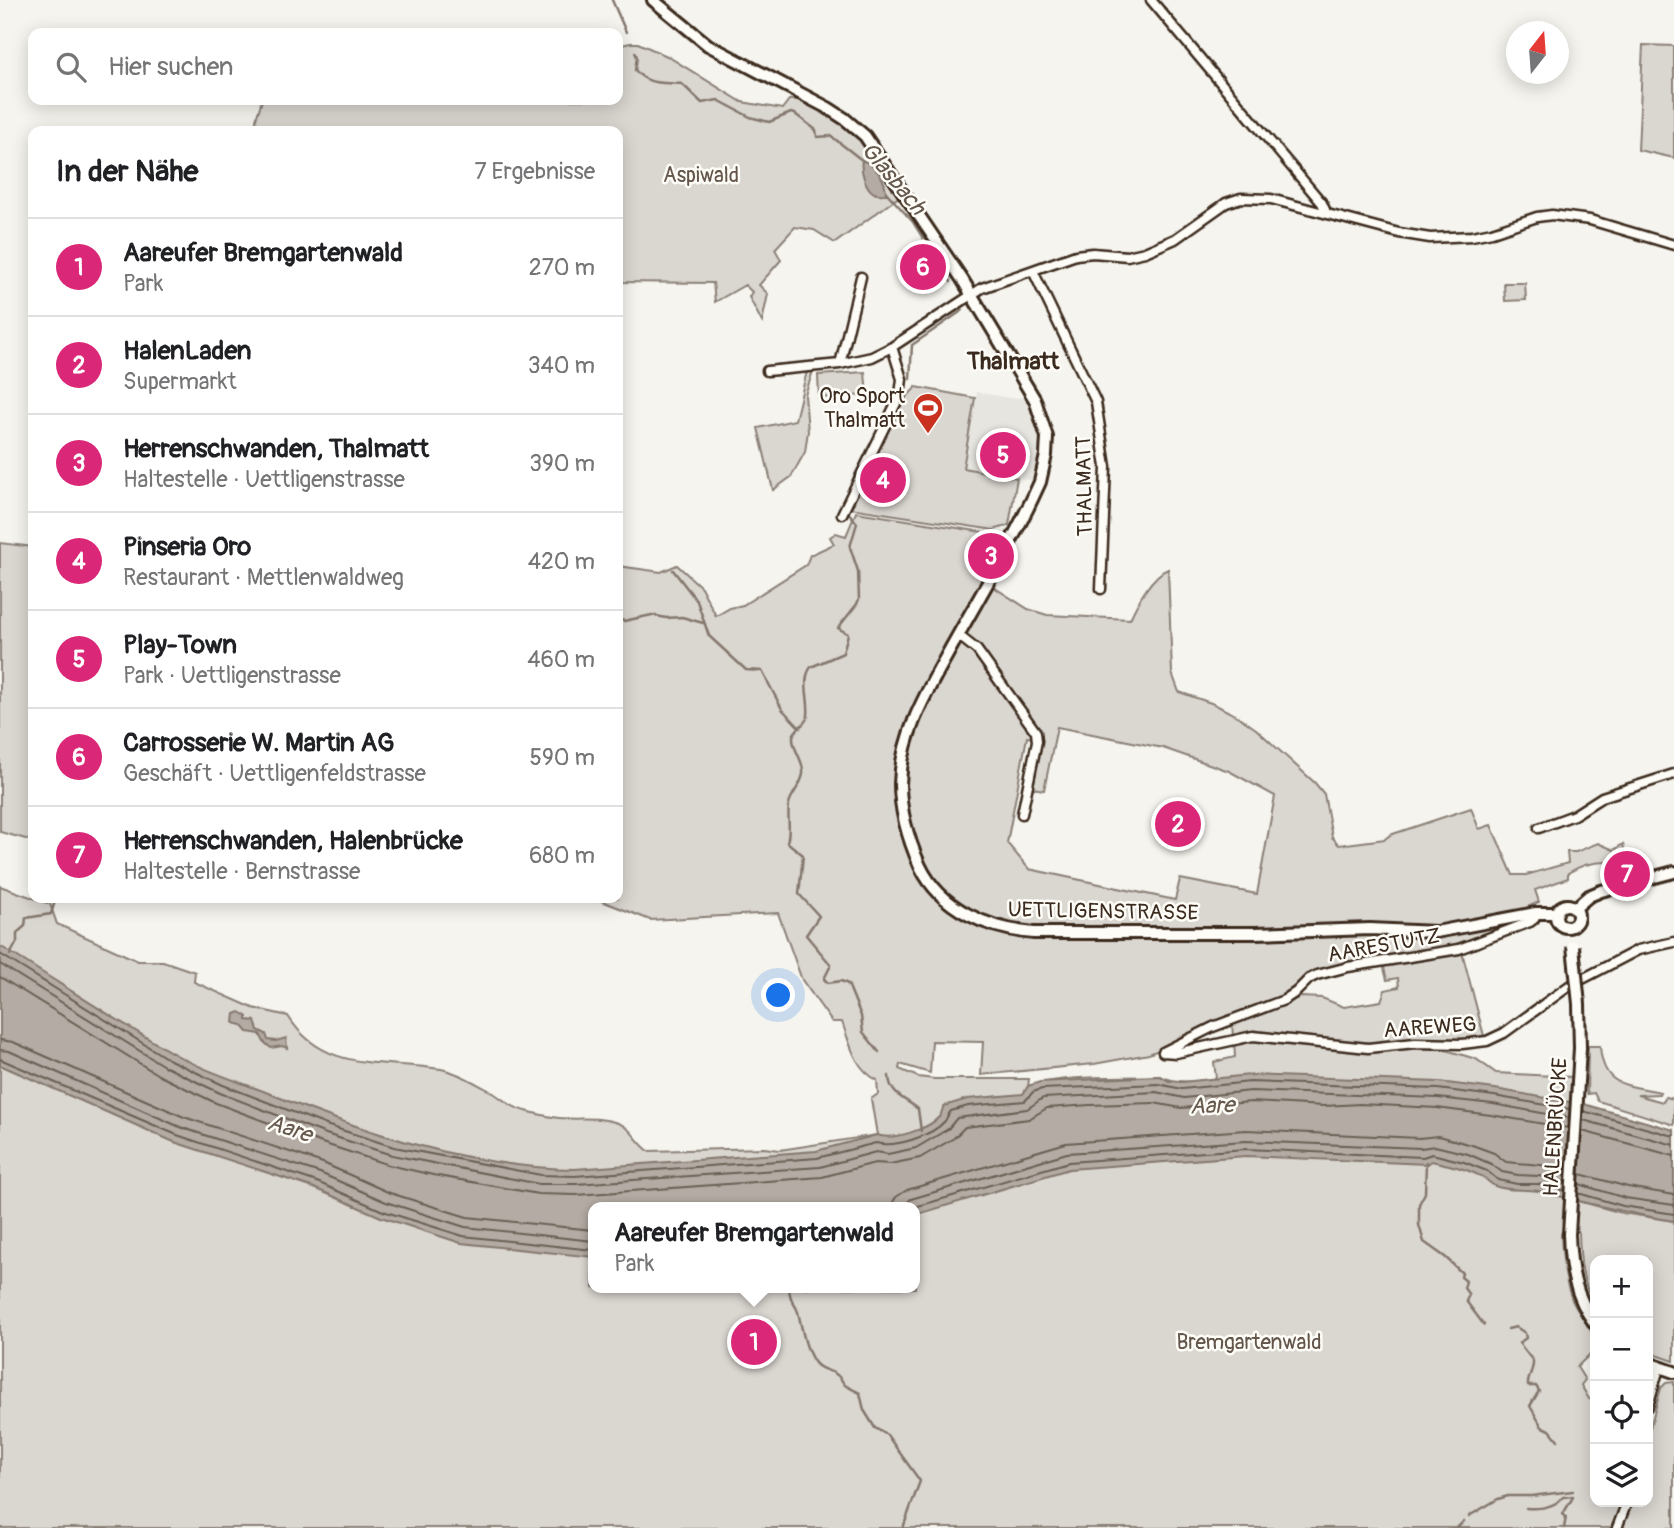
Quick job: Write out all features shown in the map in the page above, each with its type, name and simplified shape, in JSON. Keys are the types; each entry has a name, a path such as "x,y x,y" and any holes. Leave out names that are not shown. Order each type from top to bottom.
{"main road":[{"name":"UETTLIGENSTRASSE","path":"653,0 708,45 828,108 859,130 878,154 972,295 1035,400 1043,420 1047,445 1045,464 1036,490 916,714 901,772 902,805 913,849 923,872 948,901 979,921 1012,931 1034,933 1255,933 1370,929 1421,933 1452,930 1536,913 1557,912"},
{"path":"1576,908 1601,891 1674,872"},
{"path":"1564,905 1576,908 1578,918 1574,925 1570,927 1559,924 1557,912 1564,905"},
{"name":"HALENBRÜCKE","path":"1570,927 1579,1004 1580,1048 1569,1234 1570,1265 1575,1285 1591,1318"},
{"path":"1653,1365 1674,1372"}],"street":[{"path":"1151,0 1322,203 1325,212"},
{"path":"767,371 840,364 872,357 892,347 982,288 1084,253 1127,256 1145,252 1175,239 1226,203 1241,198 1262,197 1415,236 1445,239 1492,232 1537,216 1552,215 1590,220 1674,245"},
{"name":"THALMATT","path":"1033,271 1096,402 1106,467 1101,589"},
{"path":"840,364 860,277"},
{"path":"842,514 900,395 902,379 892,347"},
{"path":"958,635 977,650 1036,732 1037,741 1022,814"},
{"path":"1539,828 1574,815 1602,797 1674,774"},
{"name":"AARESTUTZ","path":"1163,1052 1213,1027 1284,1000 1309,978 1317,975 1348,967 1459,949 1530,922 1536,913"},
{"name":"AAREWEG","path":"1163,1052 1176,1053 1252,1036 1368,1048 1415,1043 1462,1044 1487,1041 1504,1033 1569,986 1638,950 1674,942"},
{"path":"1653,1389 1659,1368"},
{"path":"1617,1528 1625,1507"}],"shaded area":[{"path":"977,392 1009,398 1027,397 1042,438 1035,481 963,469"}],"green space":[{"name":"Aspiwald","path":"638,43 667,56 742,102 782,109 789,100 799,100 832,114 867,145 900,196 835,243 814,230 795,227 775,249 781,260 759,285 768,294 762,322 749,297 752,292 745,285 715,302 713,283 623,282 623,126 257,126 260,105 623,105 623,45"},
{"path":"1643,45 1674,46 1674,158 1638,150"},
{"path":"1504,283 1525,283 1526,300 1505,301"},
{"path":"807,371 812,371 812,374 805,395 808,431 805,452 791,477 773,490 758,428 795,420"},
{"path":"865,372 867,395 819,398 818,375"},
{"name":"Oro Sport Thalmatt","path":"916,387 975,398 963,468 1017,478 1009,525 994,530 850,508 903,401"},
{"name":"Bremgartenwald","path":"856,512 989,533 996,544 983,567 981,579 1028,609 1047,615 1130,619 1151,583 1168,569 1172,673 1179,692 1214,704 1239,717 1315,783 1324,794 1332,837 1339,845 1385,839 1471,808 1479,829 1491,825 1513,875 1526,875 1568,863 1567,852 1576,852 1598,843 1614,850 1623,844 1626,859 1634,869 1613,877 1606,862 1577,868 1568,873 1568,878 1535,890 1539,902 1525,908 1530,919 1438,950 1312,972 1285,996 1149,1054 1094,1064 981,1075 983,1042 932,1041 930,1073 900,1064 899,1069 918,1077 934,1079 1029,1079 1028,1086 1094,1077 1160,1076 1174,1081 1195,1081 1216,1078 1214,1062 1235,1057 1234,1041 1253,1038 1320,1045 1429,1045 1476,1059 1496,1073 1572,1077 1571,1199 1622,1213 1674,1221 1674,1361 1653,1354 1653,1255 1590,1255 1590,1295 1582,1270 1579,1233 1576,1229 1564,1228 1561,1234 1569,1292 1590,1329 1590,1354 1577,1367 1585,1380 1581,1385 1590,1399 1590,1507 1653,1507 1653,1417 1661,1388 1666,1383 1674,1382 1674,1528 0,1528 0,886 28,896 28,903 50,904 57,924 138,961 163,961 195,972 194,982 253,1008 288,1016 303,1035 337,1056 447,1070 473,1081 522,1110 566,1119 596,1119 618,1123 627,1128 649,1151 764,1148 780,1150 877,1135 871,1099 878,1094 877,1080 858,1063 842,1022 832,1022 802,980 778,913 650,920 607,903 623,903 623,567 661,572 677,565 701,587 716,616 730,608 743,605 806,565 810,555 834,544 830,537 836,533 846,536","holes":["1057,727 1163,748 1229,771 1275,796 1257,894 1180,879 1175,900 1029,869 1007,843 1027,737 1042,740 1033,788 1044,790"]},
{"path":"0,543 28,546 28,840 0,832"},
{"path":"1462,952 1484,1036 1471,1041 1375,1046 1233,1038 1232,1022 1301,997 1322,998 1344,1007 1381,1001 1385,990 1399,987 1398,978 1387,980 1383,964"},
{"path":"1588,1046 1600,1046 1606,1070 1618,1082 1660,1092 1637,1095 1663,1102 1666,1097 1674,1099 1674,1125 1598,1101 1594,1093 1587,1094"}],"water":[{"path":"862,160 879,174 886,194 876,194 868,187"},
{"name":"Aare","path":"0,946 149,1039 207,1069 380,1134 457,1155 497,1162 575,1169 816,1151 877,1135 910,1133 935,1121 944,1106 967,1099 1023,1094 1028,1086 1040,1082 1160,1076 1169,1081 1182,1082 1250,1075 1439,1082 1573,1101 1674,1130 1674,1221 1538,1191 1500,1188 1470,1171 1431,1161 1427,1164 1246,1156 1069,1169 920,1214 920,1202 588,1202 588,1256 461,1243 381,1217 314,1188 174,1142 0,1065"},
{"path":"240,1012 247,1016 247,1020 255,1021 258,1030 266,1034 268,1040 286,1038 287,1048 271,1048 260,1034 248,1032 242,1025 234,1023 235,1014"}],"waterway":[{"path":"612,0 626,32"},
{"name":"Glasbach","path":"635,52 635,70 645,79 682,84 702,103 718,100 750,117 769,122 791,113 795,114 816,130 817,137 831,136 863,161"},
{"name":"Glasbach","path":"886,192 913,222 923,238"},
{"name":"Glasbach","path":"933,253 951,282"},
{"name":"Glasbach","path":"910,379 912,345 963,310"},
{"name":"Glasbach","path":"864,479 903,399"},
{"name":"Glasbach","path":"861,486 848,512 857,523 850,547 858,571 859,599 838,628 848,634 843,653 811,667 808,672 808,715 793,737 803,774 789,804 787,842 803,855 799,894 819,916 806,935 831,965 824,979 828,983 841,981 848,984 861,1016 863,1032 879,1052"},
{"path":"673,570 697,601 709,636 746,670 762,671 782,709 800,728"},
{"path":"623,621 652,615 682,617 703,623"},
{"path":"10,955 17,942 17,933 25,926 26,918 51,914 54,903"},
{"name":"Glasbach","path":"889,1076 895,1092 918,1109 921,1131"},
{"path":"1426,1162 1425,1193 1419,1204 1419,1225 1424,1242 1462,1273 1461,1277 1466,1281 1464,1288 1469,1295 1466,1301 1484,1325"},
{"path":"790,1293 798,1312 806,1345 815,1363 836,1374 845,1385 860,1393 864,1410 875,1428 887,1435 920,1481 903,1528"},
{"path":"1508,1329 1516,1327 1525,1333 1526,1338 1519,1343 1533,1361 1528,1386 1536,1386 1539,1391 1530,1406 1542,1427 1550,1430 1558,1440"},
{"path":"1469,1516 1508,1496 1573,1491"},
{"path":"1526,1508 1546,1507 1563,1497 1573,1496"},
{"path":"1564,1528 1566,1517 1563,1514 1573,1497"},
{"path":"1457,1528 1464,1521"}],"place":[{"name":"Carrosserie W. Martin AG","path":"923,267"},
{"name":"Oro Sport Thalmatt","path":"928,435"},
{"name":"Play-Town","path":"1003,455"},
{"name":"Pinseria Oro","path":"883,480"},
{"name":"Herrenschwanden, Thalmatt","path":"991,556"},
{"name":"HalenLaden","path":"1178,824"},
{"name":"Herrenschwanden, Halenbrücke","path":"1627,874"},
{"name":"Aareufer Bremgartenwald","path":"754,1342"}],"district":[{"name":"Thalmatt","path":"1013,361"}]}
